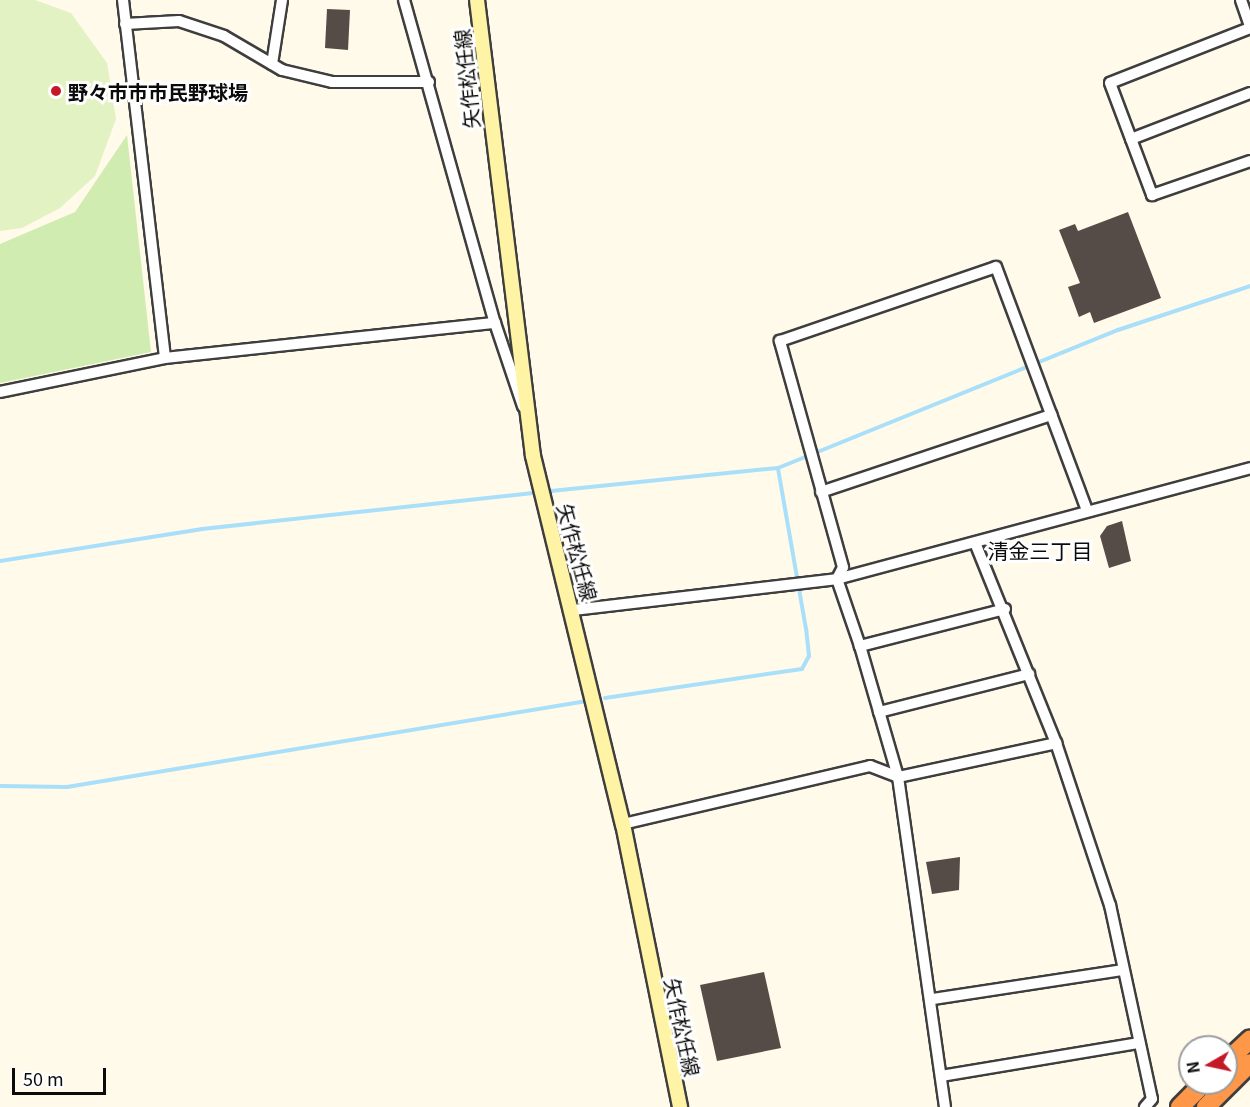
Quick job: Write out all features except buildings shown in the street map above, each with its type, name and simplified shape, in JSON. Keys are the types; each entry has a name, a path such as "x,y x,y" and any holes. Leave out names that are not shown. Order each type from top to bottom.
{"highway":[{"path":"1238,1051 1250,1040"},
{"path":"1206,1107 1250,1063"},
{"path":"1180,1107 1192,1095"}],"main road":[{"name":"矢作松任線","path":"477,0 525,412 574,610 623,824 680,1107"}],"street":[{"path":"123,0 165,358"},
{"path":"273,64 282,0"},
{"path":"404,0 429,81 495,323 525,412"},
{"path":"1241,0 1250,27 1110,83 1152,195 1250,161"},
{"path":"125,24 178,21 224,36 273,64 332,82 429,81"},
{"path":"1131,139 1250,93"},
{"path":"945,1107 933,999 898,777 860,646 837,579 843,567 780,341 996,267 1087,510"},
{"path":"0,392 165,358 495,323"},
{"path":"821,492 1052,415"},
{"path":"574,610 823,582 1250,468"},
{"path":"975,543 1005,609 1056,743 1110,905 1122,970 1152,1099 1144,1107"},
{"path":"860,646 1005,609"},
{"path":"879,712 1029,674"},
{"path":"623,824 870,766 898,777 1056,743"},
{"path":"933,999 1122,970"},
{"path":"941,1076 1139,1043"}],"green space":[{"name":"野々市市市民野球場","path":"0,0 35,0 71,13 107,63 116,119 95,176 60,208 22,228 0,231"},
{"path":"127,135 151,352 0,383 0,244 75,212"}],"waterway":[{"path":"551,491 778,468 1118,330 1250,286"},
{"path":"605,698 802,669 809,656 806,629 778,468"},
{"path":"0,561 202,529 531,493"},
{"path":"0,786 67,787 587,701"}],"place":[{"name":"野々市市市民野球場","path":"56,91"}],"district":[{"name":"清金三丁目","path":"1040,550"}]}
